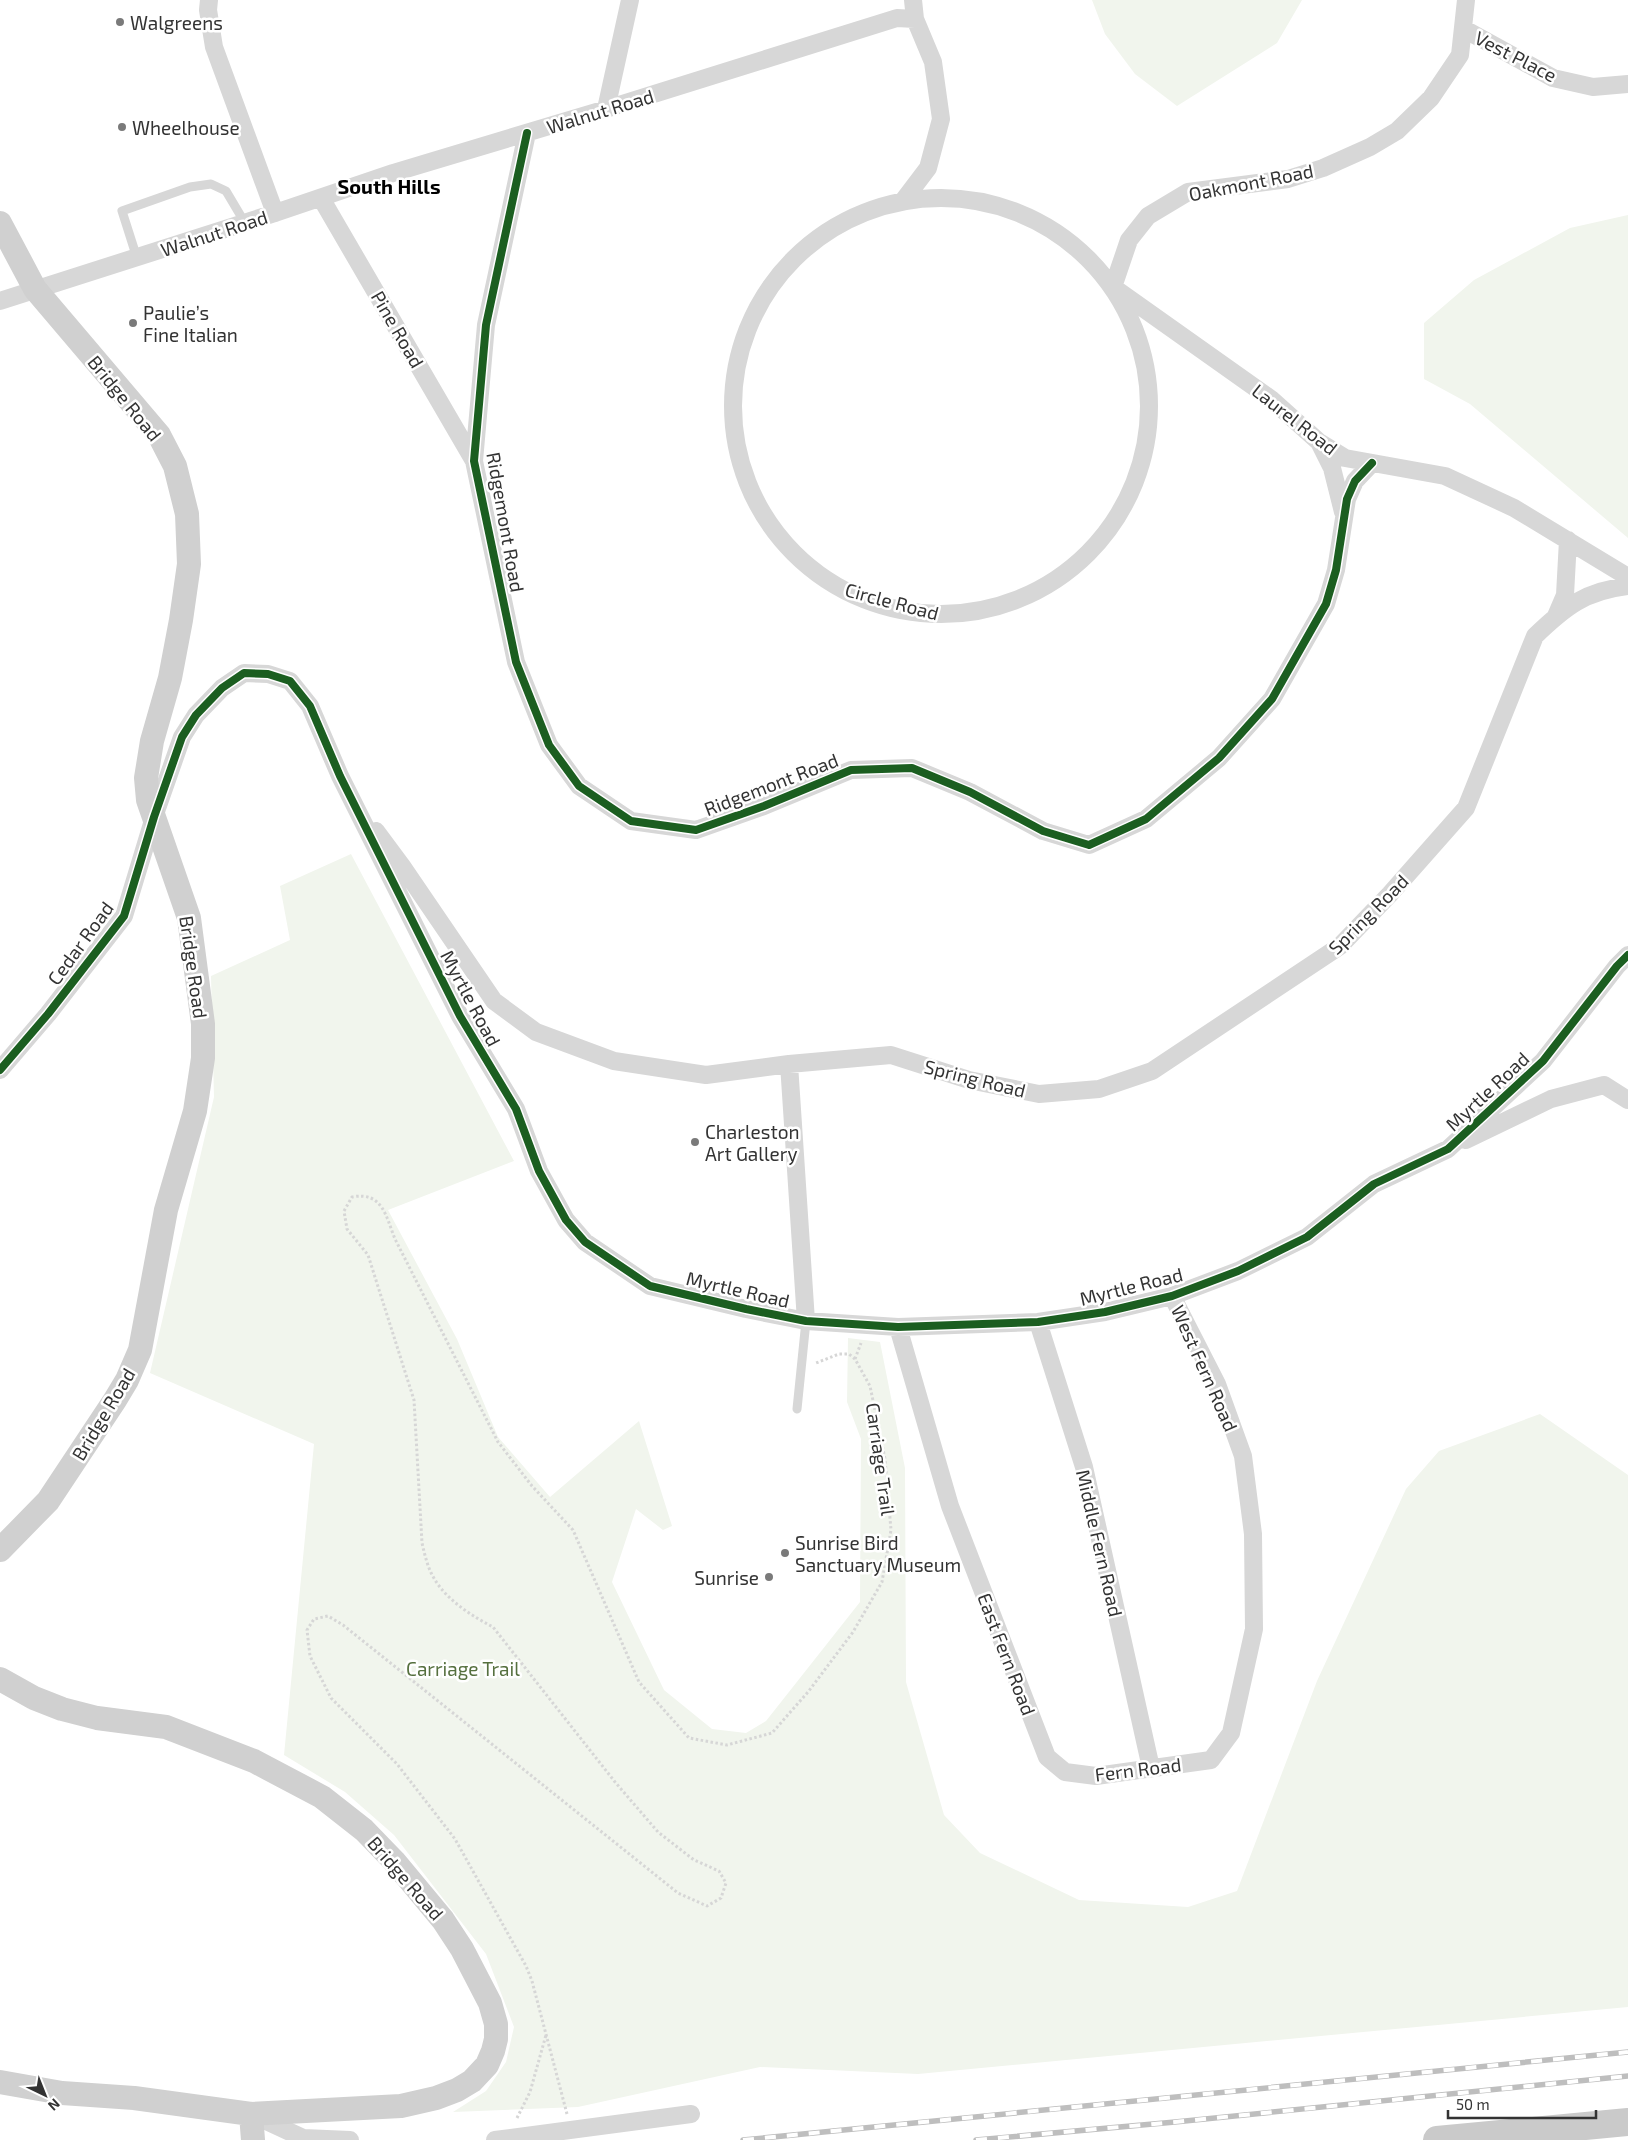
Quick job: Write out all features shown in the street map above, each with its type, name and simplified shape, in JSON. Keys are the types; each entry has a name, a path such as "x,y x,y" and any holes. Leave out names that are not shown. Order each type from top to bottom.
{"main road":[{"path":"1437,2140 1628,2122"}],"street":[{"path":"209,0 208,10 214,47 275,213"},
{"path":"606,109 630,0"},
{"path":"903,201 928,168 941,119 933,62 915,19 913,0"},
{"name":"Oakmont Road","path":"1113,287 1129,240 1148,216 1188,192 1288,179 1323,168 1370,147 1397,131 1431,98 1460,55 1466,0"},
{"name":"Walnut Road","path":"0,301 245,223 393,172 606,109 897,18 915,19"},
{"name":"Vest Place","path":"1464,29 1553,78 1593,87 1628,84"},
{"name":"Ridgemont Road","path":"527,133 486,326 474,461 516,662 549,745 579,786 631,821 696,830 764,806 851,770 912,768 970,792 1043,832 1089,845 1146,820 1219,758 1272,699 1326,604 1336,570 1350,489 1372,463"},
{"name":"Pine Road","path":"321,198 474,461"},
{"name":"Circle Road","path":"951,198 990,203 1055,231 1098,267 1127,309 1151,399 1148,443 1130,499 1104,540 1084,561 1031,596 942,617 824,582 788,552 760,514 735,449 731,401 743,341 752,317 780,273 817,239 862,213 903,201 951,198"},
{"name":"Bridge Road","path":"0,1550 48,1501 127,1380 140,1350 166,1210 200,1090 203,1058 203,1024 189,918 148,800 146,778 152,742 170,678 189,564 187,514 176,466 159,435 35,289 3,233"},
{"name":"Laurel Road","path":"1113,287 1271,400 1319,442 1345,458 1445,476 1514,508 1628,577"},
{"name":"Ridgemont Road","path":"1319,442 1332,468 1344,515"},
{"name":"Spring Road","path":"1556,616 1565,595 1568,540"},
{"name":"Spring Road","path":"352,799 402,866 494,1001 536,1032 614,1061 706,1075 790,1064 891,1055 970,1080 1039,1094 1098,1089 1152,1070 1340,946 1390,894 1466,808 1535,636 1556,616 1577,601 1607,589 1628,586"},
{"name":"Myrtle Road","path":"154,817 182,738 191,722 222,688 244,673 268,674 290,681 310,706 352,799 460,1016 516,1109 539,1171 566,1220 584,1242 650,1286 806,1321 898,1327 1038,1322 1105,1312 1172,1296 1238,1271 1307,1237 1374,1184 1448,1149 1543,1061 1617,966 1628,955"},
{"name":"Cedar Road","path":"0,1070 48,1014 124,916 154,817"},
{"path":"790,1064 806,1321"},
{"path":"1448,1149 1551,1098 1604,1085 1628,1100"},
{"name":"West Fern Road","path":"1172,1296 1216,1384 1243,1456 1253,1534 1254,1629 1232,1733 1211,1760"},
{"name":"Middle Fern Road","path":"1038,1322 1084,1467 1151,1768"},
{"name":"East Fern Road","path":"898,1327 950,1506 1047,1756 1065,1772"},
{"name":"Bridge Road","path":"0,1680 34,1698 62,1709 97,1718 166,1727 254,1761 322,1797 364,1830 394,1860 443,1920 462,1948 490,2004 496,2024 496,2039 493,2051 487,2065 472,2081 457,2090 436,2098 401,2106 251,2114 134,2098 62,2093 0,2082"},
{"name":"Fern Road","path":"1065,1772 1096,1776 1211,1760"},
{"path":"253,2140 251,2114 303,2138 350,2140"},
{"path":"497,2140 691,2114"}],"lane":[{"path":"137,258 122,211 190,187 211,184 226,191 245,223"},
{"path":"797,1409 806,1321"}],"path":[{"path":"497,2140 520,2114 530,2092 546,2034"}],"green space":[{"path":"1092,0 1302,0 1277,43 1177,106 1135,74 1105,34"},
{"path":"1628,215 1628,538 1470,404 1424,379 1424,323 1474,280 1570,228"},
{"name":"Carriage Trail","path":"351,854 514,1161 388,1210 457,1339 498,1437 550,1497 639,1421 672,1526 663,1530 636,1509 612,1582 664,1690 712,1729 746,1733 766,1721 860,1602 861,1439 847,1402 848,1338 880,1342 905,1468 906,1682 944,1815 980,1853 1079,1900 1188,1907 1237,1891 1317,1681 1406,1489 1439,1451 1540,1414 1628,1475 1628,2007 918,2074 760,2067 578,2107 453,2112 486,2091 506,2062 514,2027 486,1954 394,1835 345,1792 284,1755 314,1444 150,1373 214,1097 211,976 290,940 280,886"}],"railway":[{"path":"743,2140 1628,2052"},
{"path":"976,2140 1175,2122 1628,2076"}],"cycle path":[{"path":"527,133 486,325 474,461 516,662 549,745 579,786 631,821 696,830 764,806 851,770 912,768 970,792 1043,831 1089,845 1146,819 1219,758 1272,699 1326,604 1336,570 1347,499 1355,481 1372,463"},
{"path":"0,1070 48,1014 124,916 154,817 182,737 196,715 222,688 244,673 268,674 290,681 310,706 340,776 460,1016 516,1109 539,1171 566,1220 585,1242 650,1286 746,1309 806,1321 898,1327 1038,1322 1105,1312 1172,1296 1238,1271 1307,1237 1374,1184 1448,1149 1543,1061 1617,966 1628,955"}],"place":[{"name":"Walgreens","path":"120,22"},
{"name":"Wheelhouse","path":"122,127"},
{"name":"Paulie’s Fine Italian","path":"133,323"},
{"name":"Charleston Art Gallery","path":"695,1142"},
{"name":"Sunrise Bird Sanctuary Museum","path":"785,1553"},
{"name":"Sunrise","path":"769,1577"}],"district":[{"name":"South Hills","path":"389,186"}]}
